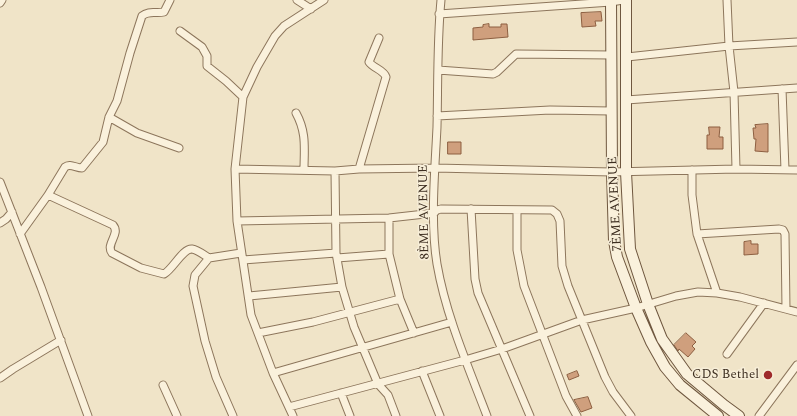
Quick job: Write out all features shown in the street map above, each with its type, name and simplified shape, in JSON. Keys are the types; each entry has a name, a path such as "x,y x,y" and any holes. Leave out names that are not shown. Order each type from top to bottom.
{"street":[{"path":"20,234 48,195 65,167 70,165 82,168 103,142 109,117 117,101 142,16 145,13 150,12 164,12 170,0"},
{"path":"297,0 311,9"},
{"path":"293,416 273,373 251,315 237,221 235,169 243,97 257,67 275,36 284,26 324,0"},
{"name":"8ÈME AVENUE","path":"441,0 439,14 434,213 437,262 443,293 452,322 487,416"},
{"path":"439,14 625,0"},
{"name":"7ÈME AVENUE","path":"625,0 626,172 630,249 648,304 662,339 687,374 739,416"},
{"path":"727,0 734,92 736,169"},
{"name":"7ÈME AVENUE","path":"611,1 612,172 614,241 617,257 636,308 651,342 665,367 680,385 718,416"},
{"path":"180,31 202,47 207,56 207,66 226,80 243,97"},
{"path":"359,169 386,77 384,73 371,65 369,62 379,38"},
{"path":"626,57 730,46 797,42"},
{"path":"438,70 493,74 497,72 512,56 520,53 611,55"},
{"path":"626,100 797,88"},
{"path":"782,89 786,170"},
{"path":"437,116 550,110 612,111"},
{"path":"296,113 303,128 305,137 304,170"},
{"path":"109,117 137,133 179,148"},
{"path":"235,169 336,171 359,169 435,168 612,172 736,169 797,170"},
{"path":"692,170 692,195 697,234 717,293"},
{"path":"336,171 335,218 337,256 342,287 354,327 378,384 388,395 396,416"},
{"path":"0,182 61,340 85,414"},
{"path":"48,195 113,225 115,227 115,232 110,248 112,253 141,268 164,274 185,252 190,249 210,258 389,254"},
{"path":"237,221 389,218 434,213 441,209 552,210 558,214 560,221 562,266 568,286 605,377 630,416"},
{"path":"471,209 476,287 530,416"},
{"path":"517,210 517,250 524,286 566,396 577,416"},
{"path":"0,223 12,212"},
{"path":"389,218 389,254 400,299 414,332"},
{"path":"697,234 778,229 783,230 785,234 786,309"},
{"path":"210,258 195,275 193,286 207,348 216,376 233,416"},
{"path":"249,296 342,287"},
{"path":"289,407 465,360 543,335 582,320 636,308 676,296 698,292 717,293 797,312"},
{"path":"258,333 313,322 400,299"},
{"path":"727,354 764,303"},
{"path":"273,373 452,322"},
{"path":"0,378 12,369 61,340"},
{"path":"759,416 794,376 797,365"},
{"path":"422,371 440,416"},
{"path":"163,385 177,416"},
{"path":"341,393 350,416"}],"building":[{"path":"601,12 602,21 595,21 596,26 582,27 581,13"},
{"path":"489,24 489,27 501,27 501,24 507,24 508,37 473,40 473,28 483,27 483,25"},
{"path":"768,124 768,152 755,151 756,139 754,139 753,128 756,128 755,125"},
{"path":"709,127 720,127 719,137 723,137 723,149 707,149 707,135 709,135"},
{"path":"448,142 461,142 461,154 448,154"},
{"path":"751,241 751,244 758,244 758,254 744,255 744,242"},
{"path":"686,333 696,342 692,346 695,349 688,357 679,349 678,351 674,345"},
{"path":"577,371 579,376 569,380 567,375"},
{"path":"588,397 592,408 581,412 574,400"}],"place":[{"name":"CDS Bethel","path":"768,375"}]}
